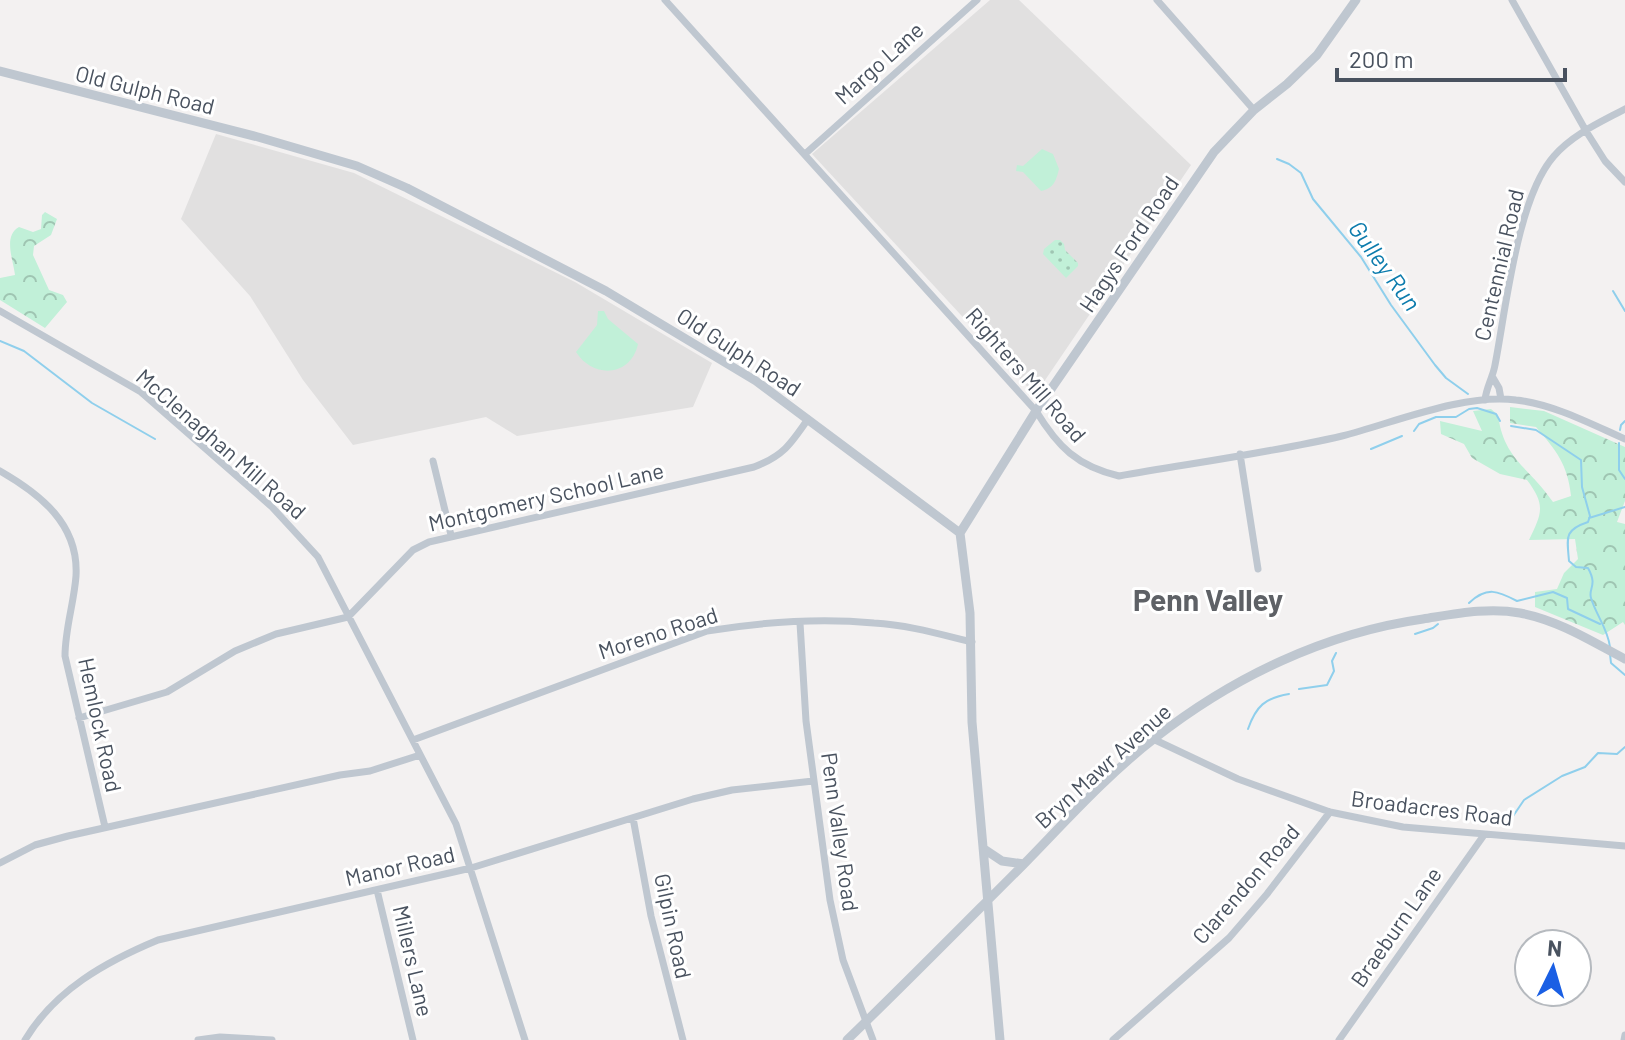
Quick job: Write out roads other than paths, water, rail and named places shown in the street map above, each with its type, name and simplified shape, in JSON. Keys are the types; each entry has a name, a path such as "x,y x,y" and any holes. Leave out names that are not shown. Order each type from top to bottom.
{"street":[{"name":"Righters Mill Road","path":"665,0 1076,459 1096,470 1119,476 1343,435 1465,403 1501,399 1541,406 1625,439"},
{"name":"Margo Lane","path":"805,154 977,0"},
{"path":"1157,0 1254,110"},
{"name":"Hagys Ford Road","path":"960,533 1036,411 1214,152 1254,110 1317,55 1356,0"},
{"path":"1512,0 1586,131 1605,161 1625,182"},
{"name":"Old Gulph Road","path":"0,71 258,137 357,166 407,188 611,294 756,381 960,533"},
{"name":"Centennial Road","path":"1485,400 1533,191 1552,157 1586,131 1625,109"},
{"name":"McClenaghan Mill Road","path":"0,311 148,397 271,506 318,557 420,755"},
{"name":"Centennial Road","path":"1492,376 1501,399"},
{"name":"Montgomery School Lane","path":"348,617 413,550 451,535 754,467 773,460 785,451 808,419"},
{"path":"1240,454 1258,569"},
{"path":"433,461 451,535"},
{"name":"Hemlock Road","path":"0,471 41,497 61,520 74,548 76,578 65,656 105,827"},
{"path":"960,533 972,642 972,722 1000,1040"},
{"name":"Bryn Mawr Avenue","path":"847,1040 1075,811 1153,739 1212,696 1274,663 1335,640 1397,622 1480,610 1520,613 1560,625 1622,657"},
{"path":"79,718 167,692 235,651 276,634 348,617"},
{"name":"Penn Valley Road","path":"800,623 806,721 830,900 843,960 873,1040"},
{"name":"Moreno Road","path":"413,740 707,631 747,625 875,623 972,642"},
{"name":"Broadacres Road","path":"1153,739 1238,779 1330,812 1403,827 1625,846"},
{"path":"0,863 35,845 340,775 370,771 420,755 456,824 525,1040"},
{"name":"Manor Road","path":"25,1040 53,1004 76,984 115,958 158,940 471,868 732,790 813,781"},
{"name":"Clarendon Road","path":"1113,1040 1229,938 1330,812"},
{"name":"Gilpin Road","path":"633,818 651,916 683,1040"},
{"name":"Braeburn Lane","path":"1339,1040 1484,835"},
{"path":"984,849 1002,861 1024,864"},
{"name":"Millers Lane","path":"377,890 413,1040"},
{"path":"198,1040 220,1037 272,1040"}],"waterway":[{"name":"Gulley Run","path":"1277,159 1301,173 1313,199 1361,257 1435,365 1446,378 1468,394"},
{"path":"1613,291 1625,311"},
{"path":"0,341 24,351 92,403 155,439"},
{"path":"1414,431 1419,424 1436,417 1456,417 1477,408 1496,414 1500,421"},
{"path":"1620,430 1625,421"},
{"name":"Gulley Run","path":"1511,426 1536,430 1581,460 1582,487 1590,516 1588,522 1575,528 1569,536 1569,561 1576,567 1588,568 1593,583 1590,595 1610,647"},
{"path":"1371,449 1402,436"},
{"path":"1619,443 1619,470 1625,479"},
{"path":"1589,518 1625,507"},
{"path":"1469,603 1487,592 1517,601 1553,592 1567,598 1568,609 1600,624"},
{"path":"1415,634 1438,624"},
{"path":"1299,689 1327,685 1334,671 1332,661 1336,653"},
{"name":"Gulley Run","path":"1610,654 1611,663 1625,675"},
{"path":"1248,729 1262,704 1289,694"},
{"path":"1507,825 1524,800 1562,776 1585,767 1598,753 1617,754 1625,747"}],"district":[{"name":"Penn Valley","path":"1208,601"}]}
